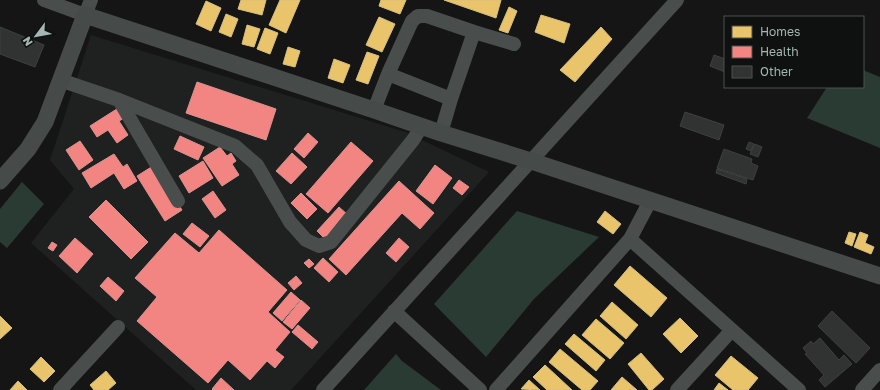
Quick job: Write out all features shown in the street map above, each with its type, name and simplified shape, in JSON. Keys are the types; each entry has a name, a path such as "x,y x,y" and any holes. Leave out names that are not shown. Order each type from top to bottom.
{"main road":[{"path":"0,180 28,149 45,122 88,7 441,133 531,161 880,276"}],"street":[{"path":"44,0 88,7"},
{"path":"323,390 677,0"},
{"path":"374,110 388,74 412,21 418,16 427,16 514,44"},
{"path":"441,133 474,32"},
{"path":"388,74 451,99"},
{"path":"60,80 119,100 235,146 257,166 290,222 306,240 319,246 331,242 413,140 422,126"},
{"path":"119,100 178,200"},
{"path":"496,390 630,239 650,201"},
{"path":"630,239 799,390"},
{"path":"394,311 480,390"},
{"path":"60,390 118,327"},
{"path":"677,390 732,330"},
{"path":"862,390 880,370"}],"shaded area":[{"path":"91,35 405,132 489,172 291,390 196,390 31,243 74,189 50,160"},
{"path":"864,70 880,77 880,148 807,118 826,88 864,88"},
{"path":"22,182 44,204 7,248 0,242 0,209"},
{"path":"517,211 599,237 534,299 486,357 434,304"},
{"path":"396,354 402,361 441,390 364,390"}],"building: Homes":[{"path":"241,0 266,0 262,15 238,9"},
{"path":"280,0 300,0 286,33 269,25"},
{"path":"381,0 406,0 400,14 379,6"},
{"path":"444,0 501,0 496,18"},
{"path":"206,1 221,8 211,31 196,24"},
{"path":"509,7 517,11 508,33 499,30"},
{"path":"226,14 238,19 231,37 219,32"},
{"path":"541,15 570,24 564,43 535,32"},
{"path":"379,17 395,24 382,52 366,45"},
{"path":"247,25 260,29 254,47 242,44"},
{"path":"601,27 612,39 575,82 560,70"},
{"path":"265,28 278,33 270,54 257,49"},
{"path":"288,47 300,51 295,67 283,64"},
{"path":"367,52 379,56 368,84 356,80"},
{"path":"334,59 350,65 343,83 328,78"},
{"path":"605,211 621,224 613,234 597,222"},
{"path":"849,232 856,234 852,246 845,243"},
{"path":"860,232 868,235 865,243 874,247 871,254 854,247"},
{"path":"630,266 667,298 651,317 614,285"},
{"path":"612,302 638,325 626,339 600,316"},
{"path":"0,316 12,328 0,339"},
{"path":"680,318 698,336 681,353 663,334"},
{"path":"596,319 624,343 610,359 582,335"},
{"path":"574,334 605,360 596,371 565,344"},
{"path":"560,349 598,381 590,390 582,390 549,362"},
{"path":"641,353 664,379 652,390 649,390 628,364"},
{"path":"731,356 758,378 748,390 733,390 715,375"},
{"path":"41,357 55,371 44,382 30,369"},
{"path":"545,365 572,390 547,390 533,377"},
{"path":"106,371 116,383 108,390 94,390 90,385"},
{"path":"622,377 637,390 611,390"},
{"path":"529,380 540,390 521,389"},
{"path":"18,381 27,390 10,390"},
{"path":"719,383 728,390 714,390"}],"building: Health":[{"path":"197,82 276,109 266,140 186,113"},
{"path":"120,107 126,117 119,121 128,135 117,143 108,130 97,137 90,126"},
{"path":"308,133 318,142 304,158 294,149"},
{"path":"180,136 204,147 198,160 174,149"},
{"path":"80,141 93,160 79,170 66,150"},
{"path":"351,142 373,161 328,213 306,194"},
{"path":"220,147 227,156 231,153 236,161 232,164 239,175 222,186 203,158"},
{"path":"292,153 307,167 291,184 276,171"},
{"path":"114,154 123,167 127,164 137,181 124,189 114,173 91,188 82,173"},
{"path":"203,161 213,178 189,193 179,176"},
{"path":"435,165 452,178 433,204 416,191"},
{"path":"153,166 182,210 165,221 137,176"},
{"path":"459,180 469,187 462,195 453,188"},
{"path":"399,181 434,213 420,229 402,213 346,275 329,259"},
{"path":"213,191 226,210 215,218 202,199"},
{"path":"301,193 317,209 307,219 291,203"},
{"path":"106,200 148,242 131,259 89,217"},
{"path":"339,207 348,215 325,239 317,231"},
{"path":"192,223 209,236 200,247 183,234"},
{"path":"219,230 287,290 268,312 290,332 275,350 284,357 275,368 267,361 250,380 228,360 208,383 137,321 157,297 135,278 175,233 199,253"},
{"path":"75,238 93,254 77,273 59,256"},
{"path":"399,238 409,247 396,262 386,253"},
{"path":"52,242 57,245 53,251 48,248"},
{"path":"323,258 338,272 329,282 314,268"},
{"path":"309,259 314,264 309,268 304,263"},
{"path":"296,276 302,283 294,290 288,283"},
{"path":"108,277 124,291 116,301 100,286"},
{"path":"291,292 300,300 282,321 273,313"},
{"path":"301,300 310,308 292,329 283,322"},
{"path":"298,325 318,342 312,349 292,332"},
{"path":"221,378 234,390 213,390 212,389"}],"building: Other":[{"path":"0,27 44,45 35,67 0,54"},
{"path":"714,55 724,59 724,72 710,66"},
{"path":"685,112 724,125 719,140 680,126"},
{"path":"749,142 754,144 751,151 746,149"},
{"path":"755,144 762,147 758,157 750,154"},
{"path":"724,149 752,159 751,163 758,166 753,180 717,168"},
{"path":"717,169 747,179 746,184 716,173"},
{"path":"832,311 870,348 856,363 818,326"},
{"path":"820,338 839,360 844,355 852,364 825,387 819,380 824,375 805,354 807,353 803,348 811,341 813,344"}]}
